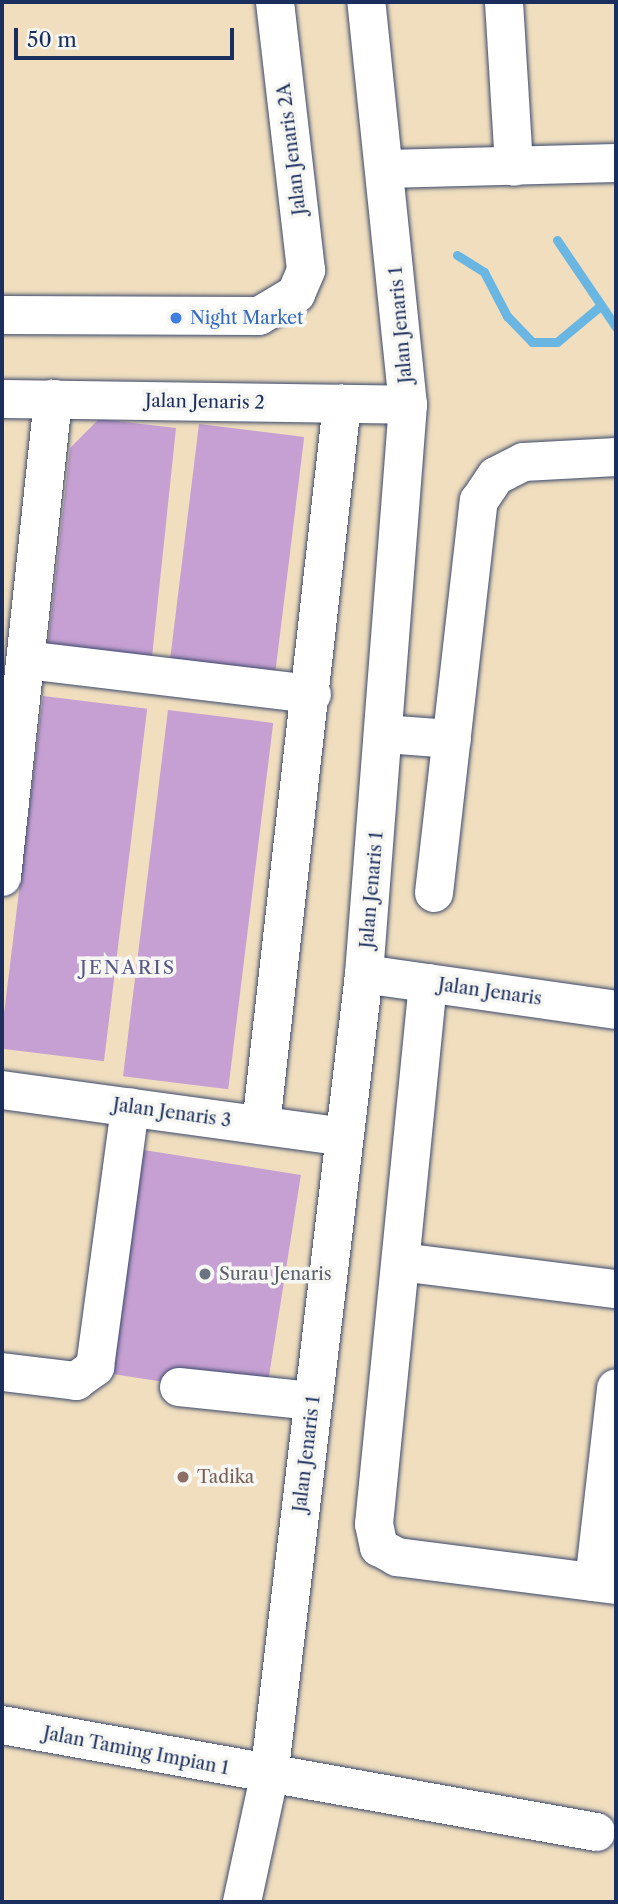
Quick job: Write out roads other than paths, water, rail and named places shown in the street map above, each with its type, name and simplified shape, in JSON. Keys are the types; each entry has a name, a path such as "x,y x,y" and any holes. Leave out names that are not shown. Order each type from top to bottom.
{"street":[{"name":"Jalan Jenaris 2A","path":"2,315 259,316 296,295 306,270 275,2"},
{"name":"Jalan Jenaris 1","path":"242,1902 270,1777 364,974 385,734 408,405 386,169 366,2"},
{"path":"503,2 514,167"},
{"path":"386,169 616,163"},
{"name":"Jalan Jenaris 2","path":"2,398 408,405"},
{"path":"2,877 53,399"},
{"path":"261,1125 312,694 342,404"},
{"path":"434,892 479,501 496,476 524,462 616,457"},
{"path":"26,660 312,694"},
{"path":"385,734 452,739"},
{"name":"Jalan Jenaris","path":"364,974 616,1010"},
{"path":"428,984 374,1524 379,1547 397,1556 605,1583 616,1388"},
{"name":"Jalan Jenaris 3","path":"2,1090 343,1137"},
{"path":"2,1372 76,1381 95,1367 130,1107"},
{"path":"401,1262 616,1289"},
{"path":"179,1387 313,1401"},
{"name":"Jalan Taming Impian 1","path":"2,1725 270,1777 596,1832"}],"waterway":[{"path":"557,240 616,327"},
{"path":"457,255 484,272 507,316 532,342 557,342 599,307"}],"place":[{"name":"Night Market","path":"176,318"},
{"name":"Surau Jenaris","path":"205,1274"},
{"name":"Tadika","path":"183,1477"}],"district":[{"name":"JENARIS","path":"128,968"}]}
